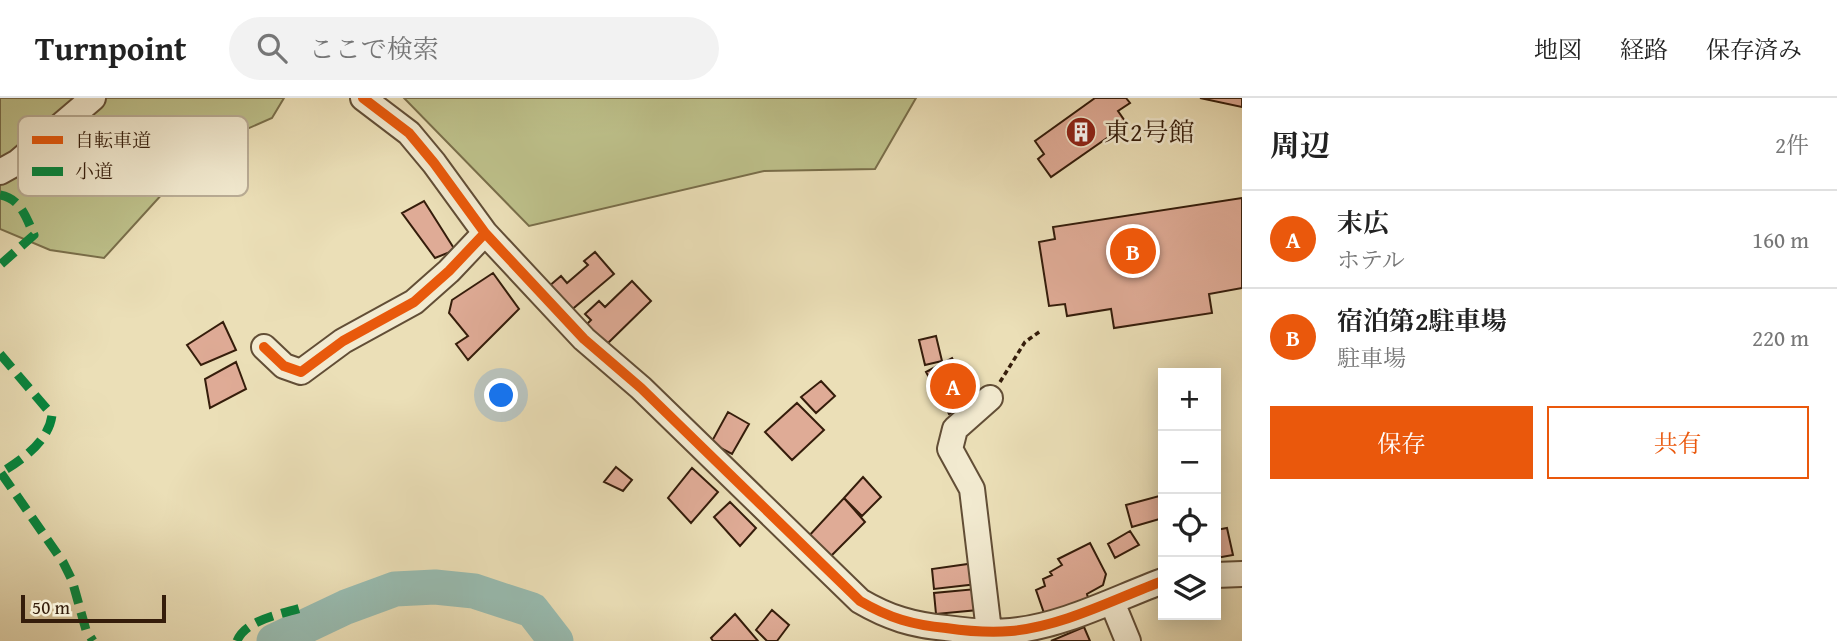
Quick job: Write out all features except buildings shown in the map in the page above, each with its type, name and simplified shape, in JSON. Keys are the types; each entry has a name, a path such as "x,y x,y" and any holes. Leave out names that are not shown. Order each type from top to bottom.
{"street":[{"path":"72,116 93,98"},
{"path":"363,98 409,133 485,233 584,339 641,388 826,571 860,601 883,615 906,622 938,627 1011,631 1051,623 1112,602 1158,582"},
{"path":"0,172 18,162"},
{"path":"264,347 284,366 301,372 308,369 343,341 414,302 449,271 485,233"},
{"path":"989,631 972,489 950,449 955,429 990,398"},
{"path":"1221,575 1242,574"},
{"path":"1112,602 1128,641"}],"path":[{"path":"990,398 1025,342 1042,330"}],"green space":[{"path":"0,98 284,98 272,118 248,128 248,116 18,116 18,196 160,196 104,258 50,250 0,229"},
{"path":"404,98 916,98 875,169 764,171 529,226"}],"waterway":[{"path":"274,641 346,607 395,589 435,587 474,591 532,610 556,641"}],"marked path":[{"path":"0,195 18,205 34,235 0,265"},
{"path":"0,354 52,415 40,442 17,463 0,473"},
{"path":"1,473 63,562 72,580 86,630 93,641"},
{"path":"237,641 241,634 255,623 301,608"}],"cycle path":[{"path":"363,98 409,133 485,233 584,339 641,388 860,601 912,623 1003,632 1069,618 1158,583"},
{"path":"264,347 284,366 301,372 343,341 414,302 449,271 485,233"}],"place":[{"name":"東2号館","path":"1081,132"},
{"name":"宿泊第2駐車場","path":"1133,251"},
{"name":"末広","path":"953,386"}]}
